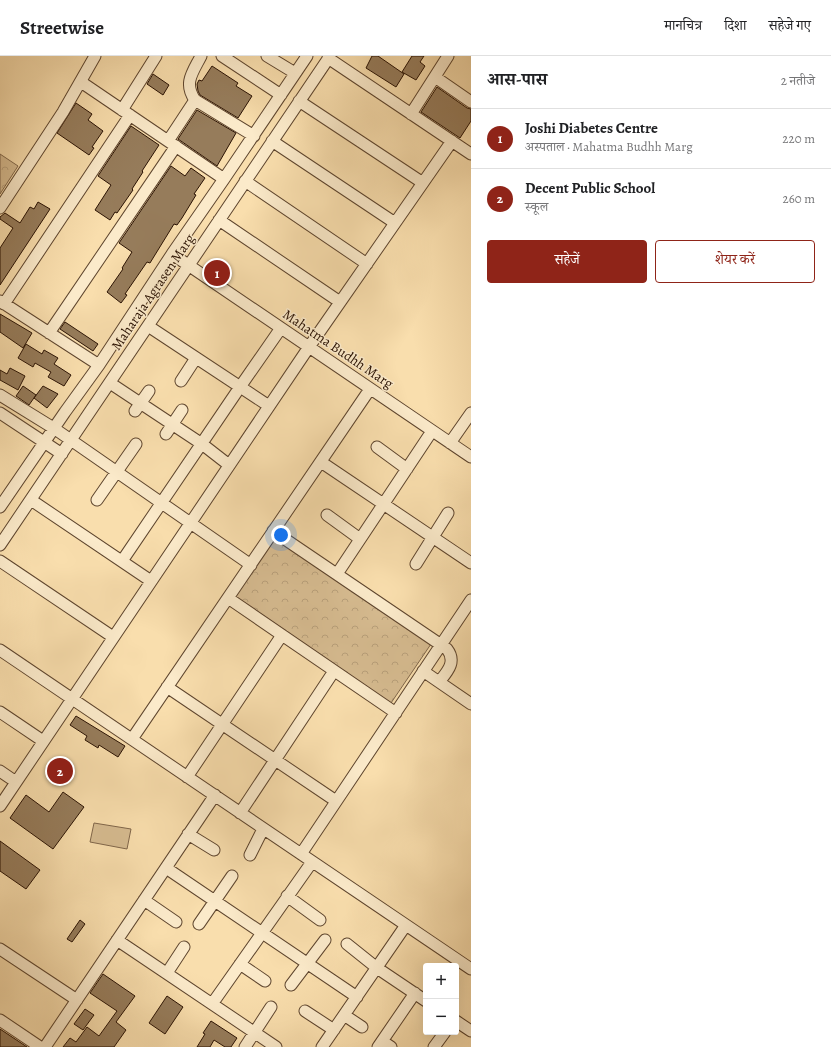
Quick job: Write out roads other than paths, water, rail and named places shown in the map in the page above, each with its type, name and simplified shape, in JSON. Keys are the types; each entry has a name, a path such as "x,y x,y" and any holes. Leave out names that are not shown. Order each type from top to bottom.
{"street":[{"path":"0,208 63,112 96,56"},
{"path":"100,365 2,302 126,112 156,56"},
{"path":"201,56 188,87 190,93 195,100 254,136"},
{"path":"222,56 281,95"},
{"path":"267,56 295,74"},
{"name":"Maharaja Agrasen Marg","path":"1,502 100,365 172,254 254,136 307,56"},
{"path":"411,114 448,56"},
{"path":"329,57 471,154"},
{"name":"Maharaja Agrasen Marg","path":"0,545 329,57"},
{"path":"434,77 471,102"},
{"path":"80,82 224,179"},
{"path":"49,333 172,144 195,100"},
{"path":"299,101 423,183"},
{"path":"272,141 395,223"},
{"path":"0,806 229,464 452,141"},
{"path":"246,181 367,264"},
{"path":"219,220 340,302"},
{"name":"Mahatma Budhh Marg","path":"172,254 471,458"},
{"path":"148,326 269,406"},
{"path":"122,561 281,328"},
{"path":"181,381 196,358"},
{"path":"110,383 138,407 172,424 229,464"},
{"path":"132,739 370,389"},
{"path":"138,407 149,391"},
{"path":"0,395 55,429 251,565"},
{"path":"166,434 182,410"},
{"path":"450,443 471,412"},
{"path":"0,413 62,454"},
{"path":"337,574 432,431"},
{"path":"97,500 136,444"},
{"path":"377,447 407,469"},
{"path":"321,462 471,563"},
{"path":"31,500 151,581"},
{"path":"416,564 448,513"},
{"path":"327,516 360,539"},
{"path":"273,531 441,644 450,653 452,661 448,671 439,682"},
{"path":"0,562 113,637"},
{"path":"228,598 396,713"},
{"path":"301,854 471,600"},
{"path":"187,777 282,635"},
{"path":"0,650 471,969"},
{"path":"240,813 334,671"},
{"path":"423,671 471,704"},
{"path":"167,687 336,801"},
{"path":"0,712 43,741"},
{"path":"0,772 16,782"},
{"path":"45,1047 215,795"},
{"path":"250,855 264,829"},
{"path":"188,834 214,850"},
{"path":"212,1004 312,862"},
{"path":"166,868 357,997"},
{"path":"199,924 232,876"},
{"path":"287,896 320,920"},
{"path":"144,900 176,922"},
{"path":"322,1047 406,925"},
{"path":"118,940 276,1047"},
{"path":"291,985 325,940"},
{"path":"347,944 377,968 423,999"},
{"path":"167,973 184,947"},
{"path":"0,949 77,1000"},
{"path":"240,964 265,981"},
{"path":"384,1045 414,993"},
{"path":"245,1047 271,1007"},
{"path":"305,1011 334,1030"},
{"path":"344,1015 362,1027"},
{"path":"0,1020 40,1047"},
{"path":"459,1023 471,1031"},
{"path":"434,1047 443,1035"}],"place":[{"name":"Joshi Diabetes Centre","path":"217,273"},
{"name":"Decent Public School","path":"60,771"}]}
